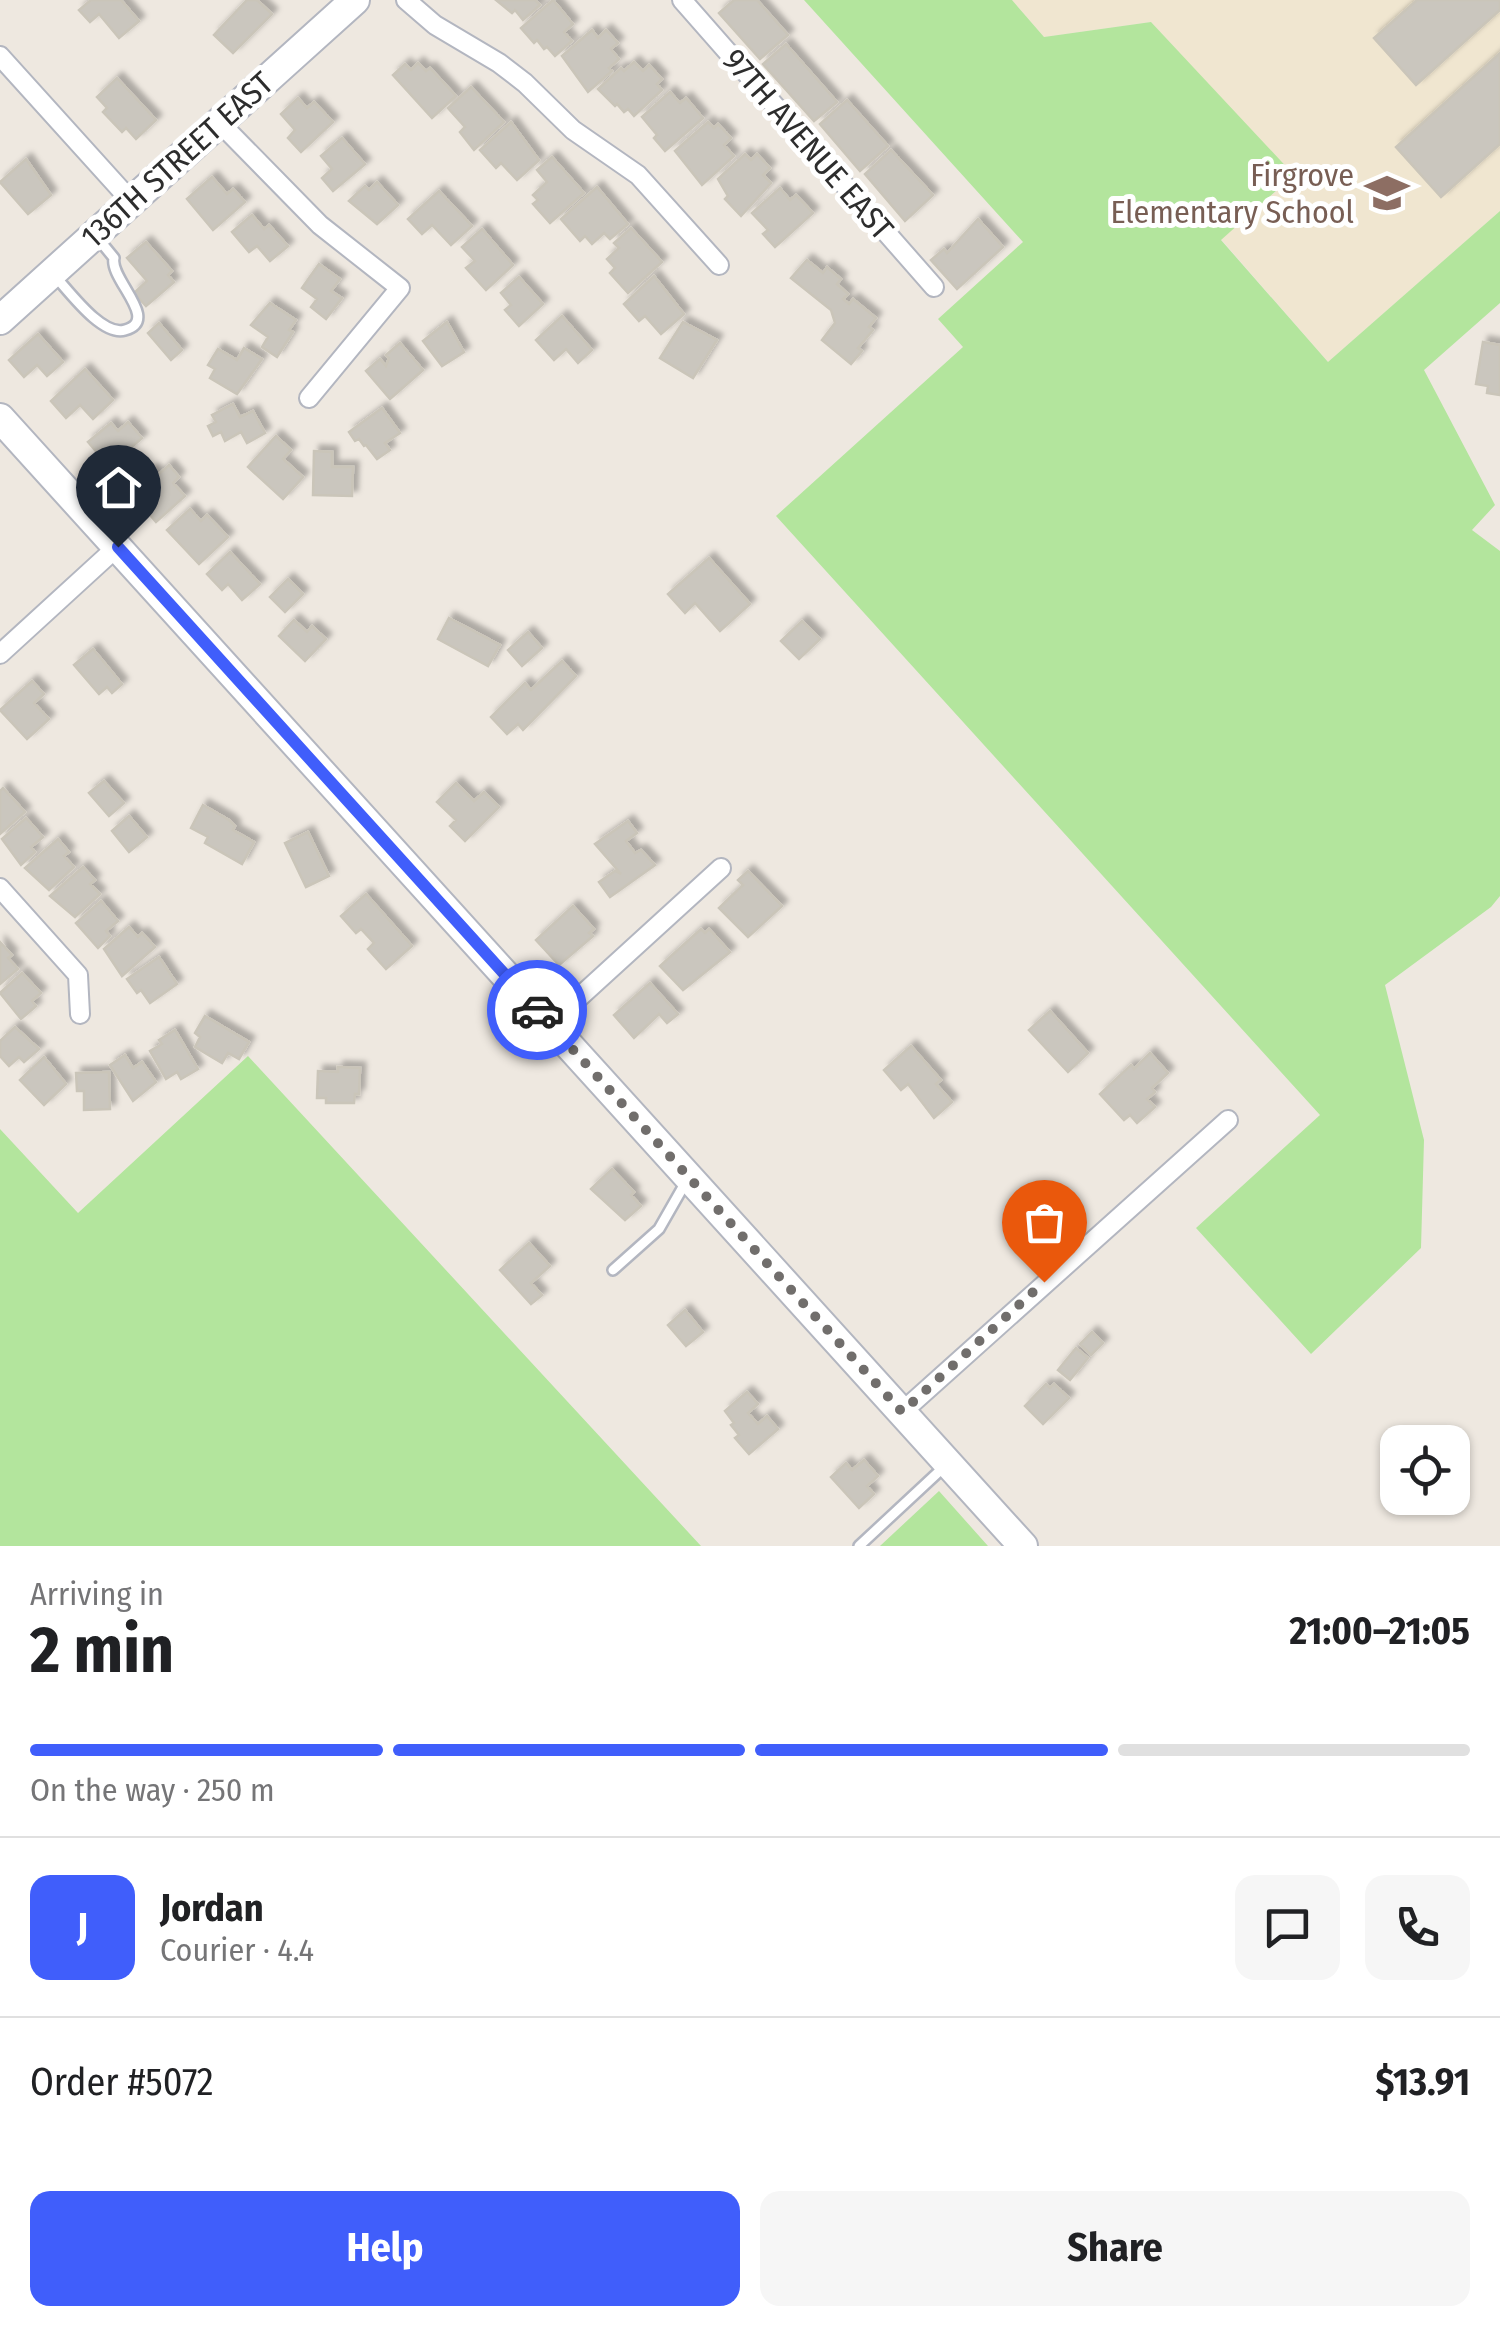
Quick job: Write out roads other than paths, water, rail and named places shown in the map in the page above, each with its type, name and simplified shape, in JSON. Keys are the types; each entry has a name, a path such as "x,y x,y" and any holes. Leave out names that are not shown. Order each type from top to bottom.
{"main road":[{"name":"136TH STREET EAST","path":"0,320 356,0"},
{"path":"0,418 1023,1546"}],"street":[{"path":"406,0 435,25 525,82 573,130 638,175 718,265"},
{"name":"97TH AVENUE EAST","path":"682,0 934,287"},
{"path":"0,56 131,201"},
{"path":"219,122 320,225 400,288 309,398"},
{"path":"0,654 118,547"},
{"path":"550,1024 720,868"},
{"path":"0,888 78,975 80,1014"},
{"path":"902,1412 1228,1120"}],"lane":[{"path":"52,273 105,328 124,331 134,326 138,307 117,278 112,267 114,258 94,234"},
{"path":"614,1270 660,1229 688,1177"},
{"path":"859,1546 948,1464"}],"place":[{"name":"Firgrove Elementary School","path":"1387,193"}]}
